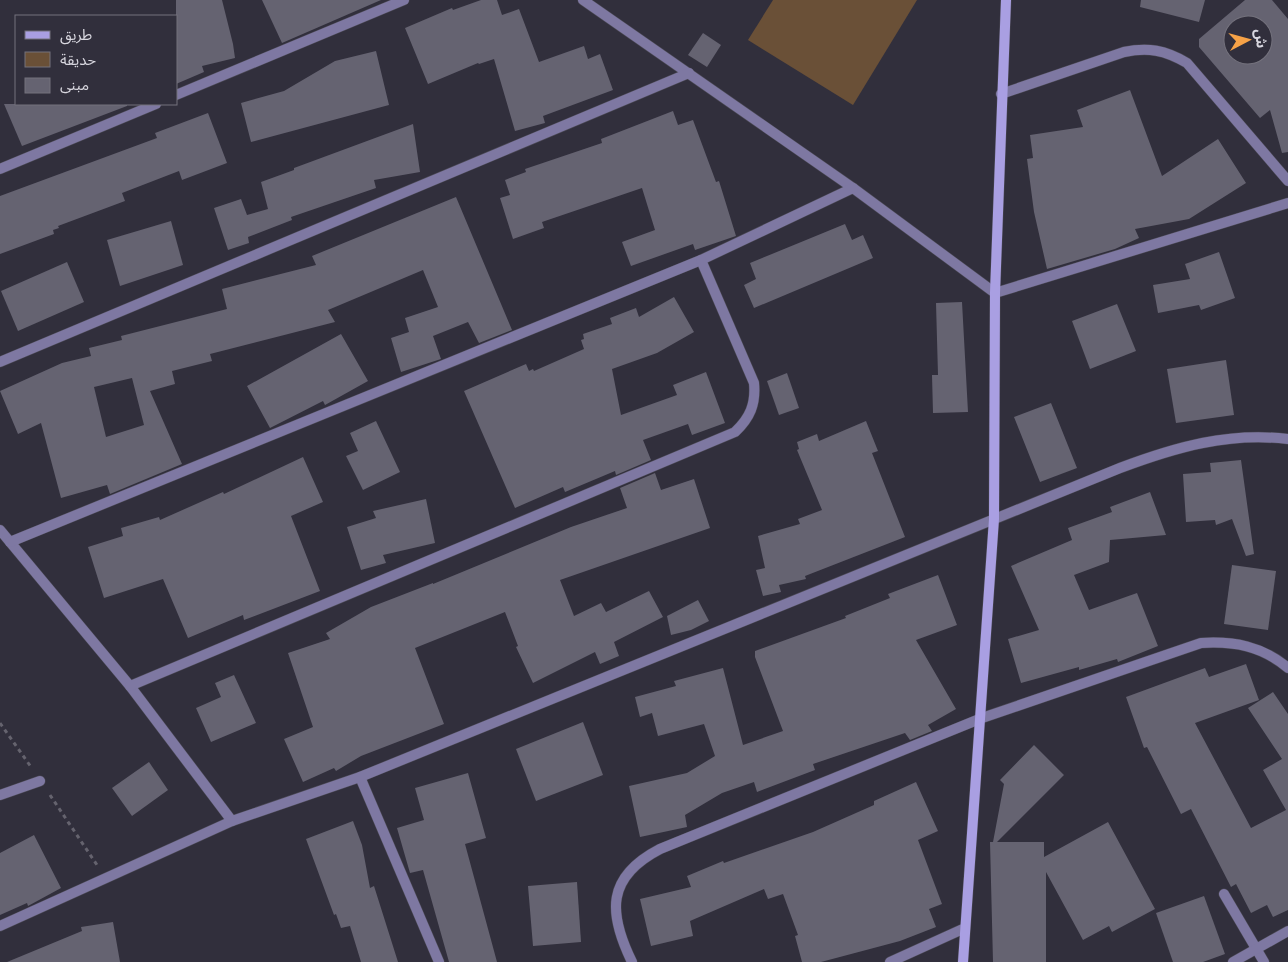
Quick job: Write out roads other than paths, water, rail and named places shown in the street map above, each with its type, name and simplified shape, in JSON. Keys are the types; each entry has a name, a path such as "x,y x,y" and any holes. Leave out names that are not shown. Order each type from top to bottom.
{"street":[{"path":"178,94 404,0"},
{"path":"583,0 853,188 995,294"},
{"path":"963,962 982,718 994,519 995,294 1006,0"},
{"path":"1001,94 1124,52 1140,48 1157,49 1172,54 1187,63 1288,181"},
{"path":"0,362 689,73"},
{"path":"0,169 154,105"},
{"path":"10,542 701,260 853,188"},
{"path":"995,294 1288,203"},
{"path":"130,686 735,432 745,423 752,410 755,397 754,383 701,260"},
{"path":"0,926 107,880 232,821 360,778 994,519 1168,450 1218,439 1268,437 1288,439"},
{"path":"0,530 130,686 232,821"},
{"path":"632,962 616,926 615,907 619,888 629,871 643,858 982,718 1201,643 1228,642 1253,647 1277,658 1288,668"},
{"path":"360,778 440,962"},
{"path":"0,795 40,781"},
{"path":"1224,894 1264,962"},
{"path":"890,962 965,928"},
{"path":"1233,962 1288,931"}]}
